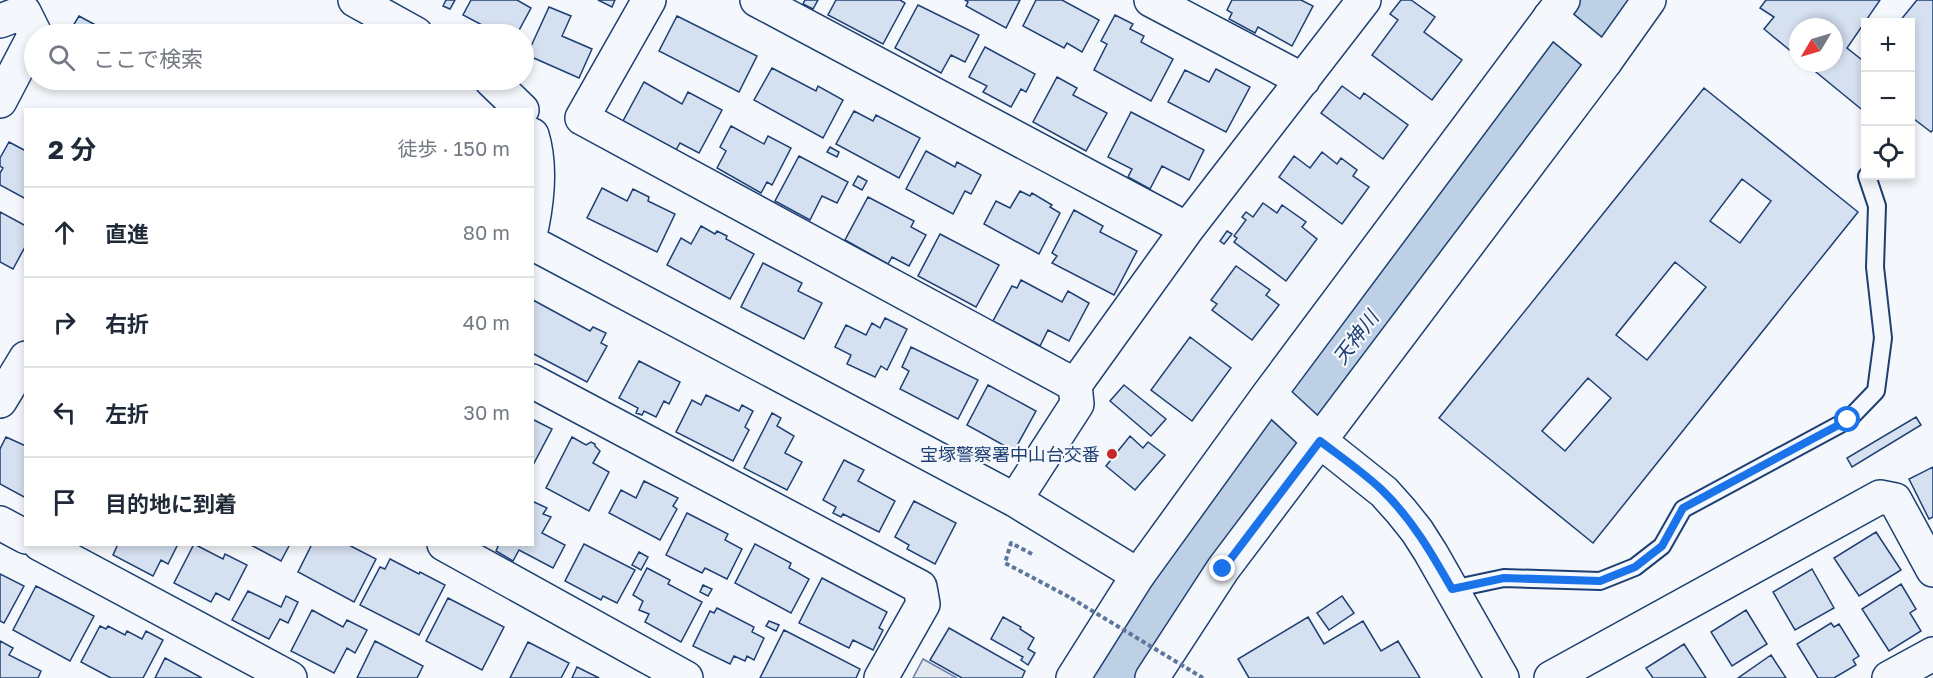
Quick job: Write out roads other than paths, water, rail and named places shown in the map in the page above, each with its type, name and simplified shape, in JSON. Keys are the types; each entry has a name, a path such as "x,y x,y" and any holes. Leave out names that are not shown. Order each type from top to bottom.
{"street":[{"path":"355,0 398,24"},
{"path":"649,0 582,118 1075,385"},
{"path":"757,0 1187,229"},
{"path":"1151,0 1303,80"},
{"path":"1016,500 1077,404 1075,385 1187,229 1364,0"},
{"path":"1152,678 1315,435 1605,62 1649,0"},
{"path":"1074,678 1114,610 1138,575 1275,399 1557,8 1605,62"},
{"path":"0,21 24,12 30,24"},
{"path":"0,101 24,56"},
{"path":"501,90 520,108"},
{"path":"534,144 537,158 538,200 534,217"},
{"path":"534,244 1016,500 1138,575"},
{"path":"0,401 24,361"},
{"path":"534,382 920,586 923,604 881,678"},
{"path":"1275,399 1384,492 1401,511 1417,531 1502,678"},
{"path":"1551,678 1880,497 1895,500 1933,570"},
{"path":"0,523 24,536"},
{"path":"44,546 290,678"},
{"path":"448,546 686,678"},
{"path":"1889,678 1933,654"}],"lane":[{"path":"1452,589 1504,578 1600,581 1635,567 1662,546 1683,508 1848,420 1876,391 1883,338 1875,267 1877,206 1868,180"}],"waterway":[{"name":"天神川","path":"1108,678 1146,615 1609,0"}],"place":[{"name":"宝塚警察署中山台交番","path":"1112,454"}]}
